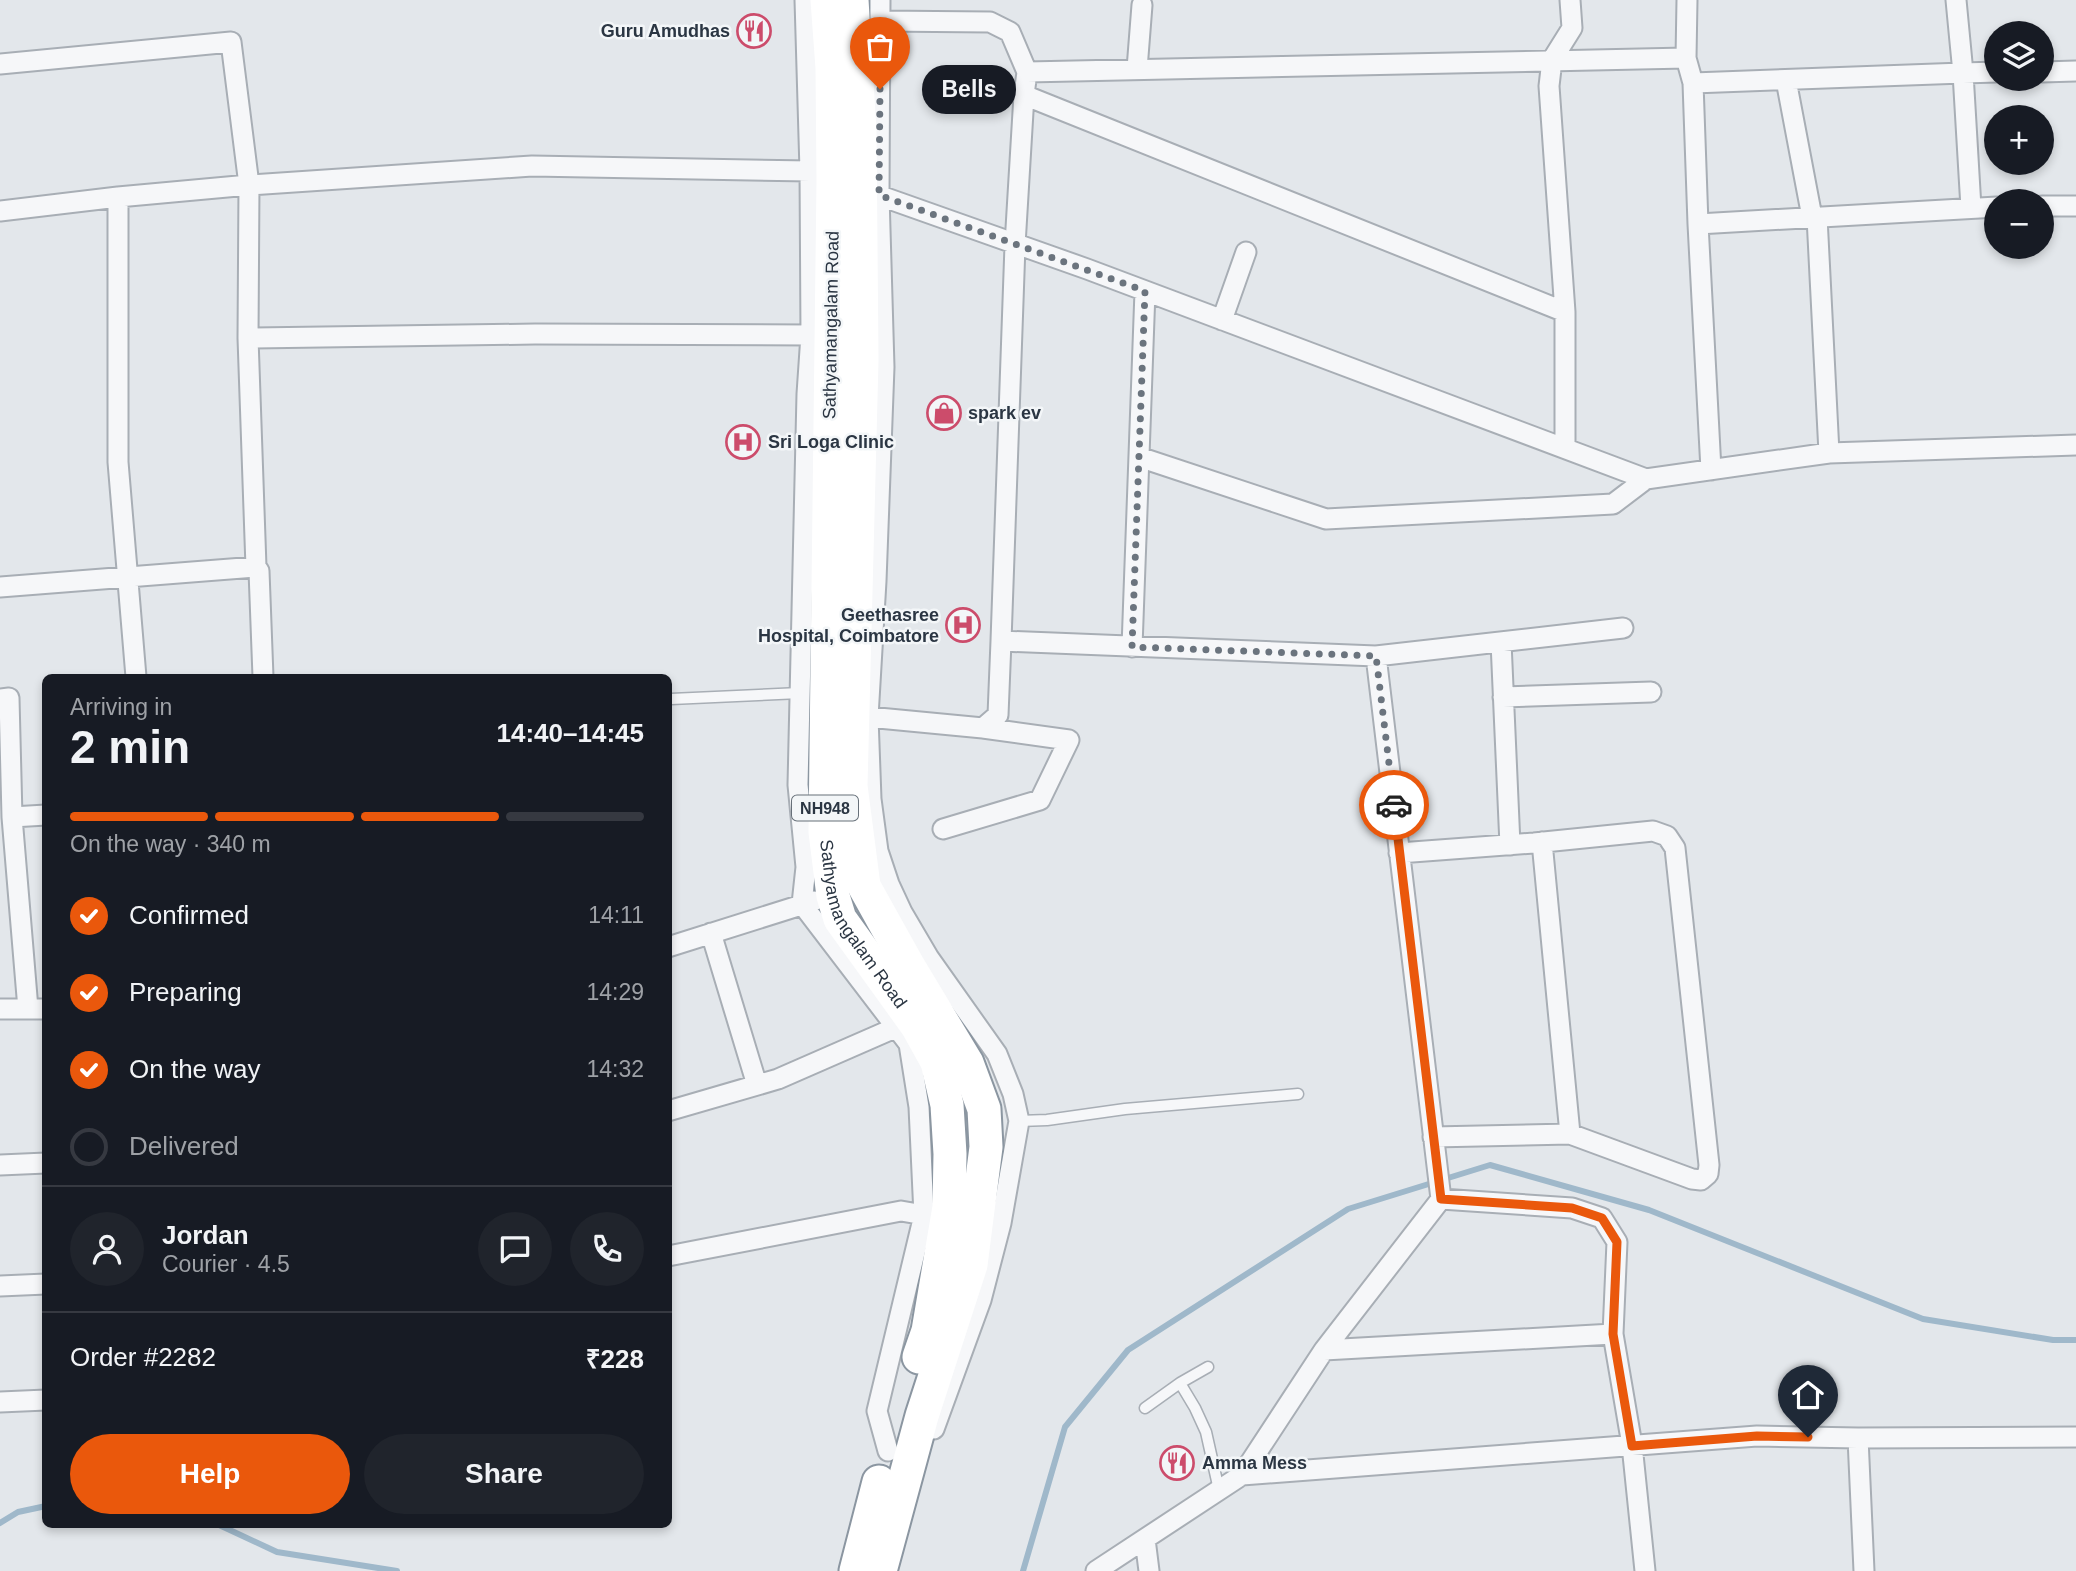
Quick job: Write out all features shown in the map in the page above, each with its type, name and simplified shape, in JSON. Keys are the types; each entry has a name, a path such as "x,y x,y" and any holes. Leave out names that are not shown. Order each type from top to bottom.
{"highway":[{"name":"Sathyamangalam Road","path":"827,0 846,184 825,820 817,900 840,919 917,1026 937,1062 947,1105 950,1154 949,1207 928,1331 898,1455 856,1571"},
{"name":"NH948","path":"852,0 860,131 846,184 862,360 851,786 864,886 967,1063 984,1109 986,1147 971,1265 898,1455 880,1571"}],"street":[{"path":"805,0 846,184 884,367 868,717 878,851 902,912 929,958 997,1054 1013,1094 1019,1121 1001,1223 981,1300 934,1430 898,1455 877,1411 924,1215 919,1107 909,1044 817,900 806,867 798,785 807,394 811,335 846,184 880,21 880,0"},
{"path":"1565,448 1565,312 1549,86 1552,60 1572,28 1570,0"},
{"path":"1687,0 1686,58 1693,83 1711,470"},
{"path":"1956,0 1971,208"},
{"path":"1137,69 1142,5"},
{"path":"880,21 990,22 1010,32 1027,72 1015,245 998,715 983,728"},
{"path":"0,64 231,42 249,185 248,338 256,568 263,674"},
{"path":"1027,72 1686,58"},
{"path":"2054,72 2076,71"},
{"path":"1693,83 1984,72"},
{"path":"1786,80 1815,217 1829,453"},
{"path":"1024,95 1565,312"},
{"path":"0,211 249,185 532,166 846,184 1145,291 1646,478 1829,453 2076,444"},
{"path":"118,197 118,462 136,674"},
{"path":"2054,206 2076,206"},
{"path":"1698,224 1984,208"},
{"path":"1222,320 1246,252"},
{"path":"1132,647 1145,291"},
{"path":"248,338 522,334 811,335"},
{"path":"1139,457 1326,519 1613,504 1646,478"},
{"path":"0,587 256,568"},
{"path":"1001,641 1376,656 1623,628"},
{"path":"1501,642 1510,845"},
{"path":"1096,1571 1242,1475 1324,1350 1441,1198 1376,656"},
{"path":"1503,697 1651,692"},
{"path":"0,699 9,698 12,817 37,1009 0,1009"},
{"path":"868,717 983,728 1069,740 1040,800 943,829"},
{"path":"12,817 42,816"},
{"path":"1399,853 1653,831 1667,836 1675,848 1708,1174 1701,1180 1692,1179 1570,1135 1433,1138"},
{"path":"1542,842 1570,1135"},
{"path":"672,946 864,886"},
{"path":"711,933 757,1085"},
{"path":"672,1110 778,1079 897,1027"},
{"path":"0,1165 42,1163"},
{"path":"1441,1198 1572,1208 1602,1218 1617,1242 1613,1334 1632,1446 1645,1571"},
{"path":"672,1254 901,1211 924,1215"},
{"path":"0,1286 42,1284"},
{"path":"1324,1350 1613,1334"},
{"path":"0,1402 42,1399"},
{"path":"1242,1475 1757,1436 2076,1437"},
{"path":"1858,1438 1864,1571"},
{"path":"1145,1539 1149,1571"}],"lane":[{"path":"672,699 801,693"},
{"path":"1019,1121 1298,1094"},
{"path":"1145,1408 1208,1367"},
{"path":"1180,1383 1206,1432 1219,1490"}],"waterway":[{"path":"1023,1571 1065,1427 1128,1350 1348,1209 1490,1165 1649,1210 1923,1319 2053,1340 2076,1340"},
{"path":"0,1523 18,1512 42,1507"},
{"path":"226,1528 277,1552 397,1571"}],"way so far":[{"path":"880,89 879,195 1145,291 1132,647 1376,656 1394,805"}],"place":[{"name":"Guru Amudhas","path":"754,31"},
{"name":"Bells","path":"880,89"},
{"name":"spark ev","path":"944,413"},
{"name":"Sri Loga Clinic","path":"743,442"},
{"name":"Geethasree Hospital, Coimbatore","path":"963,625"},
{"name":"Amma Mess","path":"1177,1463"}],"route":[{"path":"1394,805 1441,1199 1572,1208 1602,1218 1617,1242 1613,1334 1632,1446 1757,1436 1808,1437"}]}
